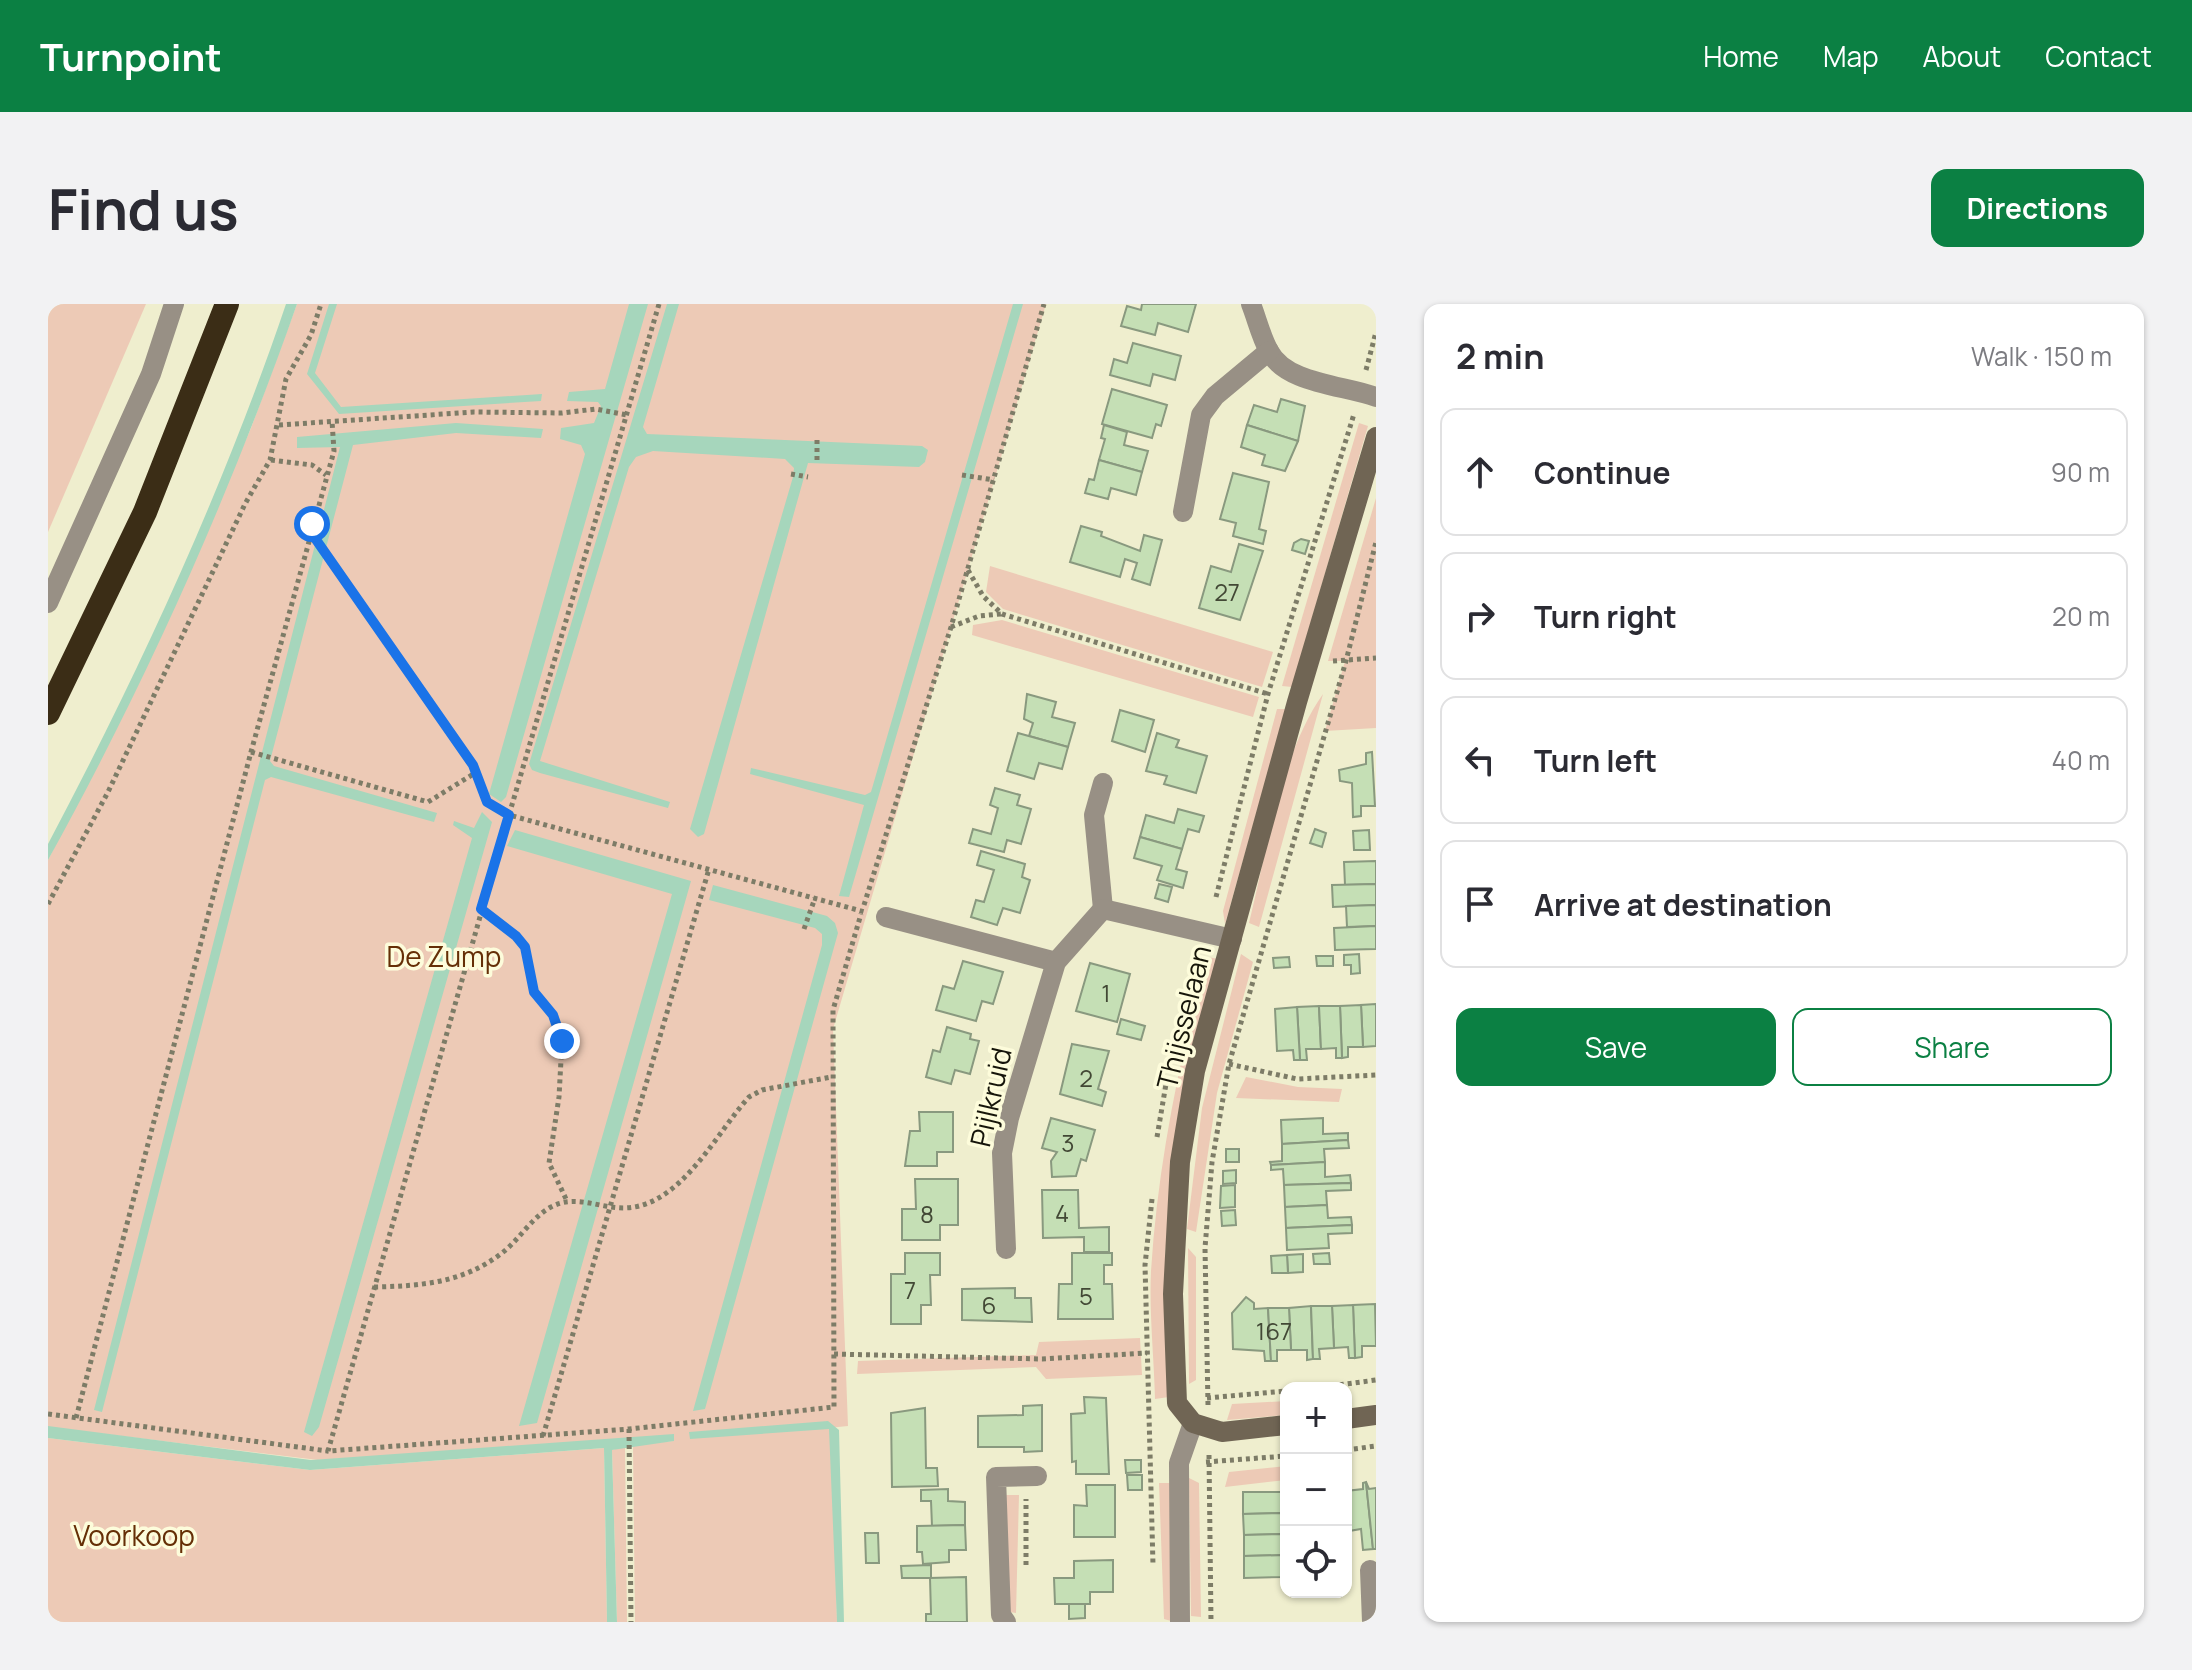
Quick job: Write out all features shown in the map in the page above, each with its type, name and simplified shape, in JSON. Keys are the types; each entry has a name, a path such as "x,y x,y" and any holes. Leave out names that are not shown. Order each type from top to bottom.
{"highway":[{"path":"48,713 145,512 227,304"}],"street":[{"path":"48,603 151,374 174,304"},
{"path":"1251,304 1269,351 1290,371 1376,397"},
{"path":"1183,512 1201,415 1215,396 1269,351"},
{"name":"Thijsselaan","path":"1177,1403 1173,1294 1180,1162 1195,1071 1297,702 1376,437"},
{"path":"1103,783 1094,815 1103,909 1232,939"},
{"name":"Pijlkruid","path":"1006,1249 1002,1153 1056,962 1103,909"},
{"path":"886,917 1056,962"},
{"path":"1177,1403 1200,1425 1222,1432 1280,1426"},
{"path":"1352,1418 1376,1415"},
{"path":"1180,1622 1179,1463 1200,1425"},
{"path":"1006,1622 1001,1615 996,1477 1032,1476"},
{"path":"1370,1570 1372,1622"}],"path":[{"path":"48,904 108,792 245,504 270,460 286,379 311,335 321,304"},
{"path":"328,1451 481,909 659,304"},
{"path":"48,1414 328,1451 629,1433 834,1407 837,1400 831,1077 833,1010 951,627 1044,304"},
{"path":"279,425 474,412 562,413 596,409 627,415"},
{"path":"76,1418 251,752 334,451 332,421"},
{"path":"817,440 817,464"},
{"path":"270,460 312,465 326,475"},
{"path":"791,474 808,477"},
{"path":"962,475 994,480"},
{"path":"310,531 475,773 487,802 509,815 862,911"},
{"name":"Thijsselaan","path":"1211,1622 1209,1462 1200,1425 1207,1398 1205,1248 1212,1162 1229,1064 1346,661 1376,542"},
{"path":"968,569 983,596 1002,614"},
{"path":"951,627 979,616 1002,614 1297,702"},
{"path":"251,752 428,802 475,773"},
{"path":"543,1436 709,869"},
{"path":"804,929 815,898"},
{"path":"481,909 516,936 525,947 534,992 553,1015 562,1041 559,1097 549,1163 567,1201"},
{"path":"1229,1064 1297,1079 1376,1075"},
{"path":"374,1287 445,1283 501,1254 550,1207 567,1201 625,1208 644,1203 691,1172 749,1097 762,1090 797,1086 831,1077"},
{"path":"834,1354 1042,1359 1147,1353"},
{"path":"1352,1383 1376,1380"},
{"path":"1146,1411 1207,1398 1280,1392"},
{"path":"629,1433 631,1622"},
{"path":"1352,1449 1376,1446"},
{"path":"1149,1464 1280,1456"},
{"path":"1025,1578 1032,1476"}],"green space":[{"path":"48,304 146,304 48,532"},
{"name":"De Zump","path":"297,304 1046,304 833,1029 848,1426 828,1428 832,1434 837,1622 635,1622 633,1445 673,1441 673,1438 318,1460 48,1427 48,860 151,657 251,428"},
{"path":"1359,423 1368,426 1292,687 1282,686"},
{"path":"1376,498 1376,728 1325,731 1345,661 1328,661"},
{"path":"990,566 1273,652 1262,687 1003,609 986,592"},
{"path":"1002,620 1259,697 1253,717 972,635 973,625"},
{"path":"1323,694 1259,927 1249,923 1285,774 1308,718"},
{"path":"1277,709 1286,709 1225,924 1223,911"},
{"path":"1241,954 1253,962 1217,1093 1196,1232 1187,1229 1202,1108"},
{"path":"1207,957 1219,959 1173,1169 1165,1256 1169,1397 1155,1399 1151,1319 1154,1231 1164,1152 1179,1074"},
{"path":"1246,1077 1298,1087 1342,1089 1339,1102 1236,1098"},
{"path":"1188,1248 1196,1257 1196,1380 1189,1384"},
{"path":"1140,1338 1142,1375 1046,1379 1036,1367 857,1374 858,1361 1036,1355 1039,1342"},
{"path":"1280,1401 1280,1416 1227,1420 1232,1404"},
{"name":"Voorkoop","path":"48,1438 310,1470 604,1448 607,1622 48,1622"},
{"path":"625,1446 627,1622 617,1622 612,1450"},
{"path":"1280,1467 1280,1481 1225,1487 1229,1472"},
{"path":"1189,1478 1199,1483 1201,1617 1191,1616"},
{"path":"1159,1483 1170,1483 1171,1621 1164,1619"},
{"path":"1006,1495 1019,1495 1016,1613 1010,1612"}],"shaded area":[{"path":"286,304 297,304 215,517 119,725 48,860 48,844 147,646 207,511"},
{"path":"329,304 337,304 315,373 341,407 542,394 541,401 339,414 307,374"},
{"path":"629,304 648,304 506,797 501,802 489,794 585,454 581,445 560,439 561,428 594,423 601,406 598,402 567,401 569,392 605,389"},
{"path":"667,304 679,304 643,427 647,434 922,446 928,450 925,462 919,467 808,463 704,834 698,837 690,829 793,477 794,468 785,459 653,451 636,457 629,467 540,761 670,802 668,808 540,773 532,770 529,764"},
{"path":"1013,304 1023,304 849,897 839,896 864,805 750,774 751,768 865,795 871,792"},
{"path":"456,423 543,429 541,438 456,433 353,445 270,761 274,766 437,813 434,822 271,777 265,780 102,1412 94,1410 340,447 297,448 297,437"},
{"path":"482,812 492,822 319,1427 312,1436 304,1432 472,838 453,825 454,821 474,828"},
{"path":"515,830 691,881 537,1423 519,1426 672,894 507,846"},
{"path":"713,885 827,916 835,923 838,933 705,1409 693,1411 822,945 822,934 815,928 709,900"},
{"path":"828,1421 839,1430 844,1622 837,1622 829,1429 690,1439 689,1432"},
{"path":"48,1426 311,1460 674,1434 674,1441 612,1450 617,1622 607,1622 604,1448 310,1470 48,1438"}],"building":[{"path":"1142,304 1196,304 1188,332 1158,323 1155,335 1121,326 1127,306 1141,310"},
{"path":"1133,343 1181,356 1175,380 1153,374 1150,386 1110,375 1114,359 1127,363"},
{"path":"1112,389 1167,405 1161,426 1156,424 1152,438 1102,424"},
{"path":"1281,399 1305,406 1298,441 1247,425 1254,405 1277,412"},
{"path":"1104,425 1127,432 1124,445 1148,451 1142,472 1099,460 1105,439 1101,438"},
{"path":"1247,425 1298,441 1285,471 1262,465 1265,455 1241,447"},
{"path":"1099,460 1142,472 1136,495 1111,488 1108,499 1085,493 1089,479 1094,480"},
{"path":"1233,473 1269,482 1259,529 1266,531 1263,544 1233,536 1236,523 1220,519"},
{"path":"1081,526 1102,532 1101,536 1140,551 1144,535 1162,540 1150,585 1132,579 1137,563 1125,559 1120,577 1070,562"},
{"path":"1301,539 1309,541 1305,554 1292,550 1294,543"},
{"path":"1239,544 1263,551 1240,620 1199,608 1211,566 1231,572"},
{"path":"1027,694 1056,702 1052,717 1075,723 1068,747 1029,736 1033,723 1024,719"},
{"path":"1120,710 1154,720 1145,752 1112,741"},
{"path":"1018,733 1068,747 1062,769 1039,763 1034,779 1007,771"},
{"path":"1157,733 1179,740 1176,747 1207,756 1196,793 1164,784 1167,776 1146,771"},
{"path":"1372,752 1375,806 1361,806 1361,816 1353,817 1352,783 1340,781 1339,770 1366,764 1366,753"},
{"path":"995,788 1020,795 1017,805 1031,809 1021,844 1007,840 1004,852 969,843 973,829 991,834 998,808 990,805"},
{"path":"1178,809 1204,816 1199,832 1188,829 1182,849 1140,837 1146,815 1174,823"},
{"path":"1315,829 1326,833 1322,847 1310,843"},
{"path":"1369,830 1370,850 1354,850 1353,831"},
{"path":"1140,837 1182,849 1176,869 1187,872 1183,888 1157,880 1162,866 1134,858"},
{"path":"981,851 1025,864 1022,877 1030,880 1020,913 1003,908 997,925 971,917 976,900 984,902 994,870 977,865"},
{"path":"1376,861 1376,884 1345,885 1344,862"},
{"path":"1159,884 1172,887 1168,902 1155,898"},
{"path":"1376,884 1376,905 1333,907 1332,885"},
{"path":"1376,905 1376,926 1347,927 1346,906"},
{"path":"1376,926 1376,949 1335,950 1334,928"},
{"path":"1359,954 1360,973 1351,974 1351,965 1344,965 1344,955"},
{"path":"1316,956 1333,956 1333,966 1317,966"},
{"path":"1289,957 1290,967 1274,968 1273,958"},
{"path":"963,961 1003,972 993,1004 982,1001 976,1021 936,1010 943,986 954,989"},
{"path":"1090,963 1130,974 1117,1022 1076,1011"},
{"path":"1376,1004 1376,1046 1363,1047 1361,1005"},
{"path":"1361,1005 1363,1047 1348,1047 1348,1057 1342,1058 1340,1006"},
{"path":"1319,1006 1321,1049 1306,1049 1307,1060 1300,1060 1297,1007"},
{"path":"1319,1006 1340,1006 1342,1058 1336,1058 1336,1048 1321,1049"},
{"path":"1297,1007 1300,1060 1294,1060 1293,1050 1277,1051 1275,1009"},
{"path":"1121,1019 1145,1026 1141,1040 1117,1034"},
{"path":"947,1027 971,1034 970,1039 979,1041 970,1074 955,1070 951,1084 926,1077 933,1050 940,1052"},
{"path":"1072,1044 1109,1051 1098,1089 1106,1092 1102,1106 1060,1094"},
{"path":"919,1112 953,1112 953,1152 937,1152 937,1166 905,1166 910,1131 920,1131"},
{"path":"1051,1118 1095,1130 1086,1161 1081,1159 1076,1176 1052,1177 1051,1161 1057,1152 1042,1148"},
{"path":"1323,1118 1323,1134 1348,1133 1348,1140 1282,1144 1281,1120"},
{"path":"1348,1140 1349,1148 1324,1149 1325,1162 1271,1165 1270,1162 1282,1161 1282,1144"},
{"path":"1226,1149 1239,1149 1239,1162 1226,1162"},
{"path":"1325,1162 1325,1177 1350,1175 1351,1183 1284,1185 1283,1169 1271,1170 1271,1165"},
{"path":"1236,1170 1236,1183 1223,1184 1223,1171"},
{"path":"915,1179 958,1179 958,1225 940,1225 940,1240 902,1240 902,1209 916,1209"},
{"path":"1351,1183 1351,1190 1326,1191 1327,1205 1285,1207 1284,1185"},
{"path":"1235,1185 1235,1207 1220,1208 1221,1186"},
{"path":"1042,1190 1078,1190 1079,1228 1109,1227 1109,1252 1084,1252 1084,1237 1043,1238"},
{"path":"1327,1205 1328,1218 1351,1217 1352,1225 1286,1228 1285,1207"},
{"path":"1235,1210 1236,1225 1222,1226 1221,1211"},
{"path":"1352,1225 1352,1233 1328,1234 1329,1248 1287,1250 1286,1228"},
{"path":"905,1253 940,1253 940,1275 930,1275 931,1305 921,1305 921,1324 891,1324 891,1274 905,1274"},
{"path":"1072,1253 1112,1253 1112,1265 1104,1265 1104,1284 1112,1284 1113,1319 1058,1319 1059,1284 1072,1284"},
{"path":"1329,1253 1330,1264 1314,1264 1313,1254"},
{"path":"1303,1254 1303,1272 1288,1273 1287,1255"},
{"path":"1287,1255 1288,1273 1272,1273 1271,1256"},
{"path":"1015,1288 1015,1298 1031,1298 1032,1322 962,1320 962,1289"},
{"path":"1246,1297 1254,1303 1254,1309 1268,1308 1271,1361 1265,1361 1264,1351 1233,1349 1232,1313"},
{"path":"1375,1304 1376,1346 1362,1346 1362,1357 1355,1358 1353,1305"},
{"path":"1353,1305 1355,1358 1349,1358 1348,1347 1334,1348 1332,1306"},
{"path":"1311,1306 1313,1359 1307,1360 1307,1350 1291,1350 1289,1308"},
{"path":"1311,1306 1332,1306 1334,1348 1319,1349 1320,1359 1313,1359"},
{"path":"1268,1308 1289,1308 1291,1350 1277,1350 1277,1361 1271,1361"},
{"path":"1084,1397 1106,1398 1109,1474 1076,1474 1076,1461 1072,1462 1071,1414 1085,1413"},
{"path":"1042,1405 1042,1451 1024,1452 1024,1447 978,1447 978,1416 1023,1415 1023,1406"},
{"path":"925,1408 926,1468 937,1468 938,1486 892,1487 891,1413"},
{"path":"1125,1460 1141,1460 1141,1472 1126,1473"},
{"path":"1127,1475 1142,1475 1142,1490 1128,1490"},
{"path":"1366,1482 1373,1549 1363,1550 1361,1529 1352,1530 1352,1490 1363,1489"},
{"path":"1366,1482 1369,1489 1376,1488 1376,1549 1373,1549"},
{"path":"1086,1485 1115,1485 1115,1537 1074,1537 1074,1505 1087,1506"},
{"path":"948,1489 948,1501 965,1502 965,1525 932,1526 931,1501 921,1501 921,1490"},
{"path":"1243,1492 1280,1492 1280,1513 1243,1514"},
{"path":"1280,1513 1280,1534 1244,1535 1243,1514"},
{"path":"965,1525 966,1550 949,1550 949,1562 923,1564 922,1552 917,1552 917,1526"},
{"path":"865,1533 878,1533 879,1563 866,1563"},
{"path":"1280,1534 1280,1555 1244,1556 1244,1535"},
{"path":"1280,1555 1280,1577 1244,1578 1244,1556"},
{"path":"1113,1560 1113,1592 1090,1592 1090,1604 1055,1604 1054,1578 1074,1578 1074,1561"},
{"path":"931,1565 931,1578 902,1578 901,1566"},
{"path":"966,1577 967,1622 926,1622 926,1614 931,1614 930,1578"},
{"path":"1069,1604 1085,1604 1085,1618 1069,1619"}],"route":[{"path":"312,524 310,531 473,765 487,802 509,815 481,909 516,936 525,947 534,992 553,1015 562,1041"}]}
